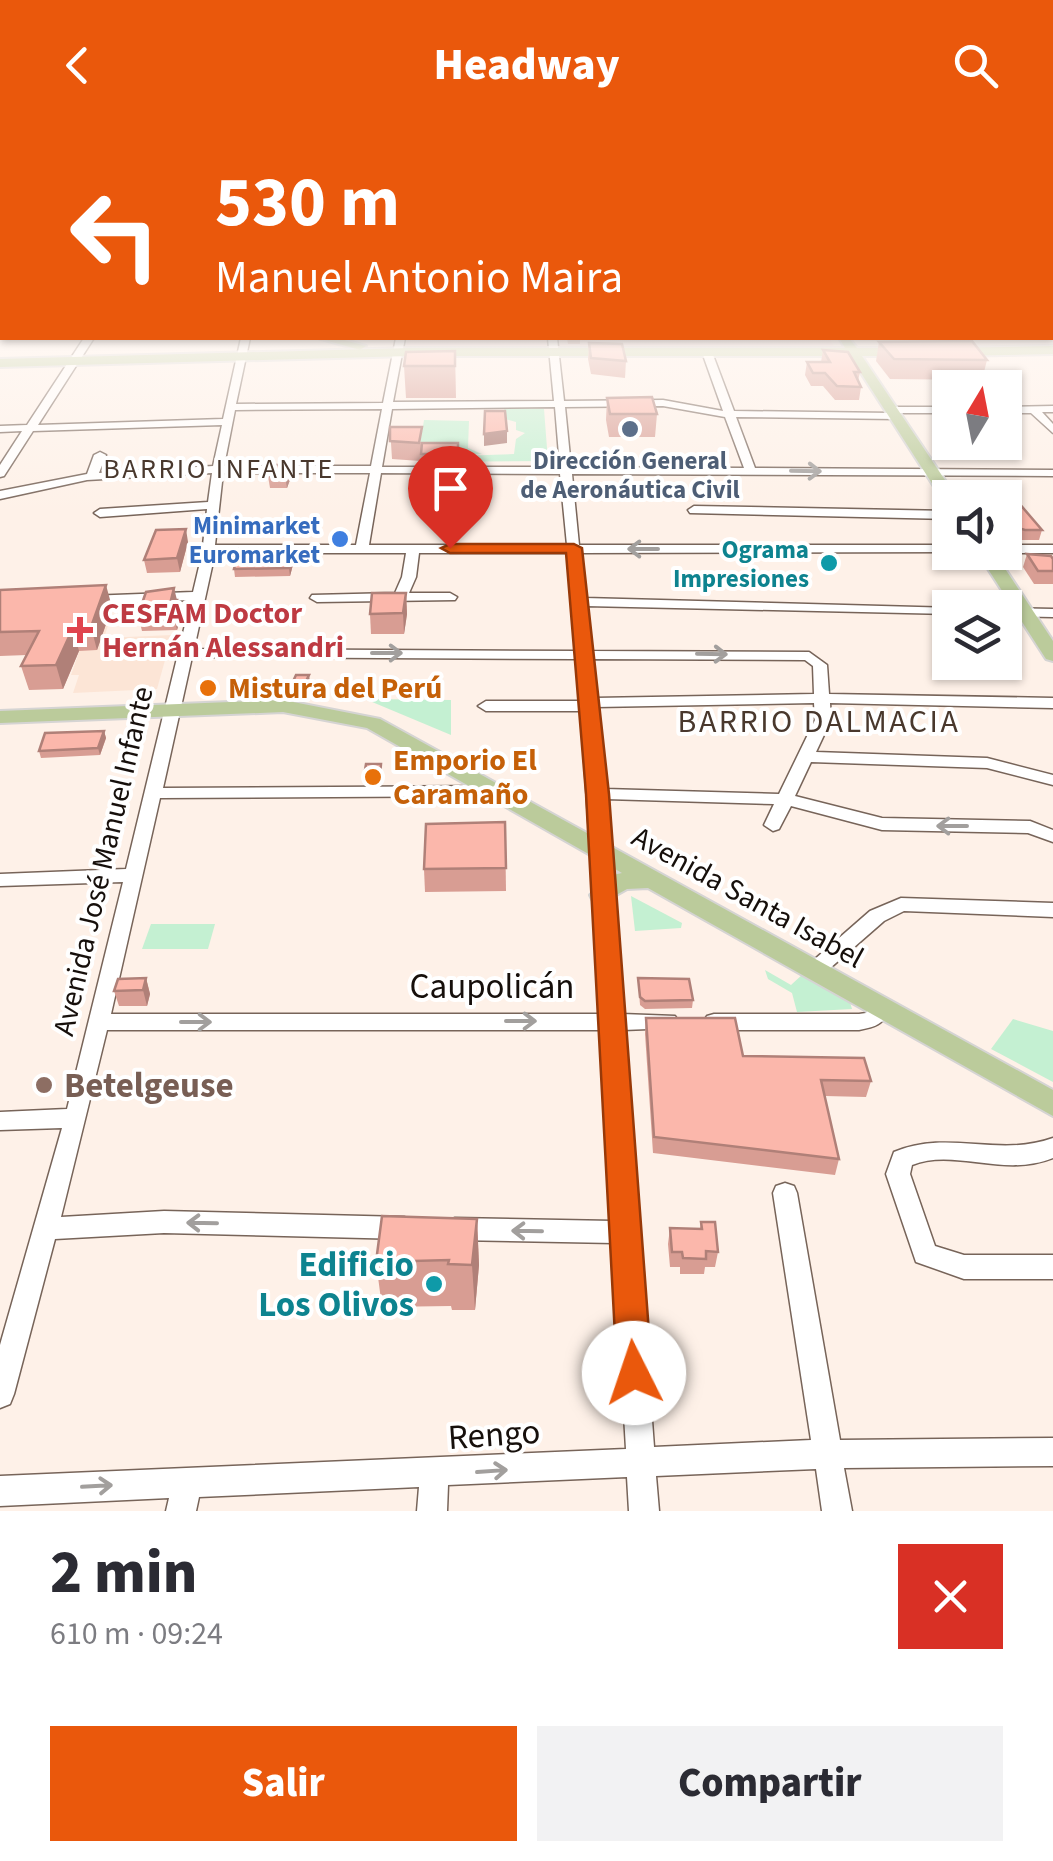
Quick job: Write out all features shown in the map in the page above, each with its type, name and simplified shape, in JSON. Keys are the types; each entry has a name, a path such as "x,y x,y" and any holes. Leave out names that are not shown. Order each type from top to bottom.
{"main road":[{"path":"874,383 938,480"},
{"path":"1022,620 1053,656"},
{"name":"Avenida Santa Isabel","path":"0,717 283,706 356,717 403,736 650,881 1053,1104"},
{"path":"602,895 621,881 650,881"}],"street":[{"path":"0,474 59,383"},
{"name":"Avenida José Manuel Infante","path":"0,1394 76,1118 153,794 208,549 218,468 236,383"},
{"path":"362,549 391,383"},
{"path":"558,383 598,794 644,1511"},
{"path":"717,383 750,470"},
{"path":"231,407 670,404 728,414 932,411"},
{"path":"1022,409 1053,409"},
{"path":"1033,409 1053,430"},
{"path":"0,429 228,422"},
{"path":"92,476 100,455"},
{"path":"0,495 92,476 218,468 1053,473"},
{"path":"100,513 213,504"},
{"path":"694,510 932,515"},
{"path":"400,598 409,578 413,548"},
{"path":"208,549 932,549"},
{"path":"1022,549 1053,549"},
{"path":"65,600 198,596"},
{"path":"317,598 450,598"},
{"path":"579,602 932,610"},
{"path":"1022,612 1053,613"},
{"path":"184,652 809,656 820,665 823,720 773,825"},
{"path":"486,706 824,699 1053,702"},
{"path":"808,757 987,763 1053,780"},
{"path":"153,794 494,791"},
{"path":"598,794 785,798 882,824 1030,828 1051,834"},
{"path":"0,880 134,875"},
{"path":"814,971 877,916 901,904 1053,910"},
{"name":"Caupolicán","path":"99,1022 860,1022 872,1020 880,1010"},
{"path":"0,1121 76,1118"},
{"path":"1053,1148 1025,1158 922,1152 902,1159 898,1174 919,1244 936,1260 964,1267 1053,1268"},
{"path":"785,1192 837,1511"},
{"path":"45,1229 164,1222 625,1232"},
{"name":"Rengo","path":"0,1491 188,1481 434,1475 827,1454 1053,1452"},
{"path":"432,1511 434,1475"},
{"path":"181,1511 188,1481"}],"shaded area":[{"path":"114,606 104,638 172,635 157,689 73,693 79,675 71,675 79,652 44,653 63,608"}],"green space":[{"path":"504,408 544,409 548,461 425,462 425,457 514,454 516,439 525,433 516,430 516,422 505,419"},
{"path":"424,420 469,421 468,448 482,454 424,455 420,444"},
{"path":"365,699 451,700 451,735"},
{"path":"631,896 682,923 681,928 635,931"},
{"path":"151,924 215,924 208,949 142,949"},
{"path":"765,970 791,985 803,974 849,999 852,1009 797,1012 792,993 768,979"},
{"path":"1013,1019 1053,1031 1053,1082 991,1049"}],"building":[{"path":"835,383 859,383 861,387"},
{"path":"652,397 657,414 610,414 607,398"},
{"path":"485,411 505,411 507,431 484,434"},
{"path":"390,427 422,427 419,443 390,441"},
{"path":"422,443 458,443 458,454 421,454"},
{"path":"273,465 290,465 285,476 268,476"},
{"path":"1022,507 1042,530 1022,529"},
{"path":"186,529 177,558 144,560 156,530"},
{"path":"239,549 257,549 255,554 293,553 289,568 234,569"},
{"path":"1027,554 1051,556 1053,571 1038,571"},
{"path":"106,585 91,627 73,628 56,665 21,666 39,631 0,632 0,590"},
{"path":"174,588 171,600 177,600 173,614 138,615 146,592"},
{"path":"372,593 406,593 403,613 370,614"},
{"path":"296,675 309,675 302,689 289,690"},
{"path":"104,731 98,748 39,751 45,733"},
{"path":"366,764 381,764 380,775 364,776"},
{"path":"505,822 506,868 424,869 426,824"},
{"path":"146,978 143,990 114,991 118,979"},
{"path":"638,978 689,979 693,1000 645,1001 640,997"},
{"path":"646,1018 735,1018 743,1056 864,1058 871,1081 821,1080 839,1159 654,1137"},
{"path":"382,1216 477,1219 472,1265 448,1264 449,1260 376,1262"},
{"path":"701,1222 715,1222 718,1252 706,1251 706,1259 683,1258 682,1252 672,1252 670,1228 702,1229"}],"place":[{"name":"Dirección General de Aeronáutica Civil","path":"630,429"},
{"name":"Minimarket Euromarket","path":"340,539"},
{"name":"Ograma Impresiones","path":"829,563"},
{"name":"CESFAM Doctor Hernán Alessandri","path":"80,630"},
{"name":"Mistura del Perú","path":"208,688"},
{"name":"Emporio El Caramaño","path":"373,777"},
{"name":"Betelgeuse","path":"44,1085"},
{"name":"Edificio Los Olivos","path":"434,1284"}],"district":[{"name":"BARRIO INFANTE","path":"219,468"},
{"name":"BARRIO DALMACIA","path":"819,721"}],"route":[{"path":"450,548 574,548 598,794 634,1373"}]}
